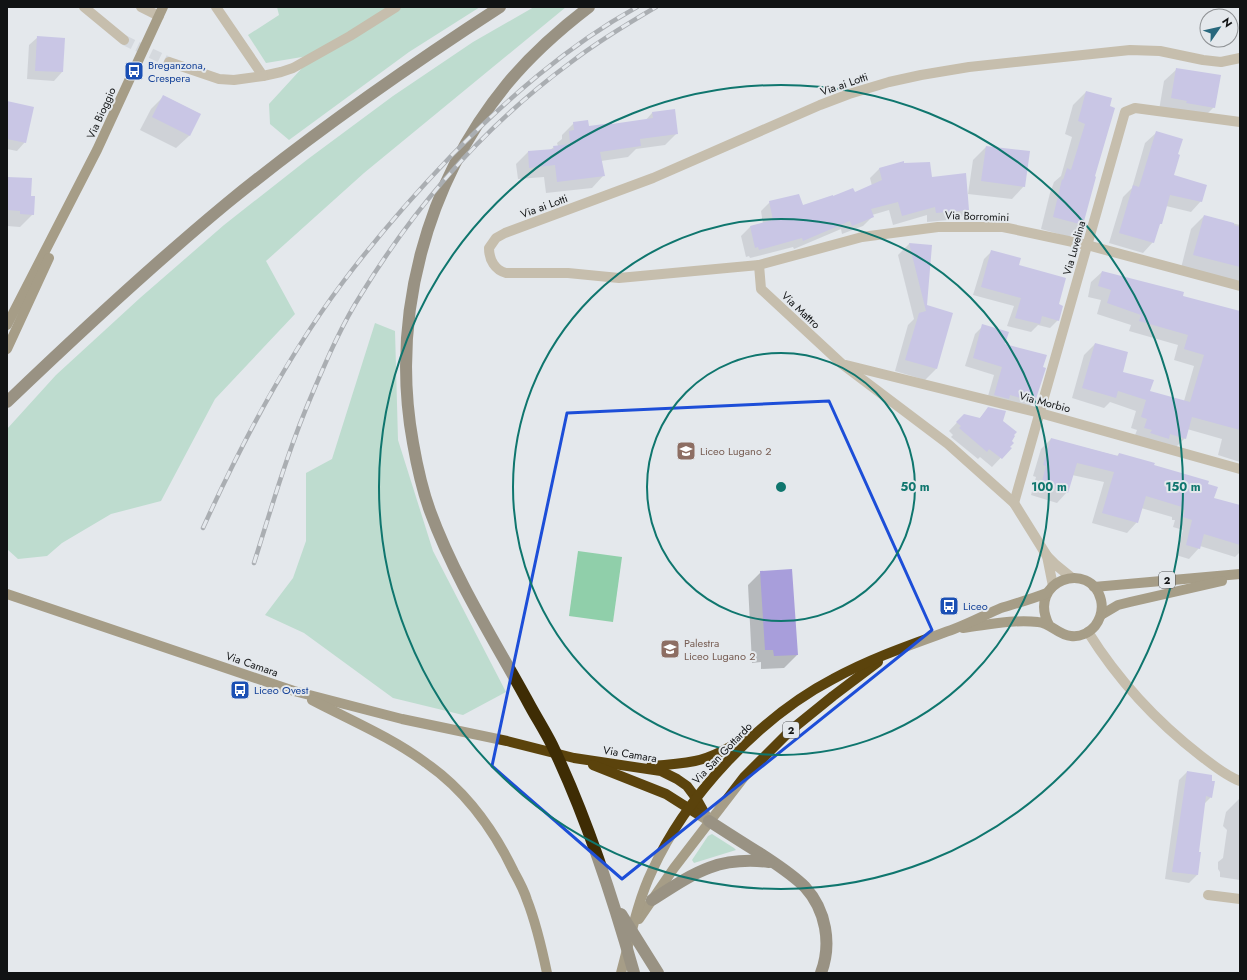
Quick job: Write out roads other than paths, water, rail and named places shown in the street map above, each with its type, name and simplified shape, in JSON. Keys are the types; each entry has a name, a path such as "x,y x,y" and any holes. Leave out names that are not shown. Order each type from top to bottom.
{"highway":[{"path":"7,402 66,345 153,267 228,203 311,138 387,82 500,7"},
{"path":"589,7 545,43 507,83 480,120 444,186 426,233 415,276 407,340 407,398 416,460 429,509 452,564 477,612 551,743 597,853 614,901 634,973"},
{"path":"709,821 786,871 805,888 819,909 824,922 826,946 821,973"},
{"path":"652,900 700,871 722,863 738,860 755,860 774,863"},
{"path":"614,901 658,973"}],"main road":[{"name":"Via Bioggio","path":"7,325 98,150 161,11"},
{"name":"Via Bioggio","path":"7,349 45,268 81,184"},
{"name":"2","path":"1094,587 1240,576"},
{"name":"2","path":"1101,615 1114,607 1130,602 1240,576"},
{"path":"1072,578 1085,580 1094,587 1099,595 1102,605 1101,615 1093,628 1080,635 1067,635 1056,630 1049,624 1044,609 1044,600 1050,589 1062,580 1072,578"},
{"name":"Via San Gottardo","path":"621,973 651,872 663,848 696,798 727,762 768,722 798,700 832,679 861,665 955,629 1002,608 1030,600 1050,589"},
{"name":"Via Camara","path":"7,591 294,691 402,719 574,758 661,771 687,786 696,798 709,821"},
{"name":"Via San Gottardo","path":"955,629 1018,622 1039,622 1049,624"},
{"name":"Via San Gottardo","path":"634,926 709,821 744,777 791,730 889,654"},
{"path":"294,691 398,744 427,763 444,777 475,808 491,829 505,853 527,899 547,973"},
{"path":"637,767 696,761 737,743 768,722"},
{"name":"Via Camara","path":"574,758 666,794 709,821"}],"street":[{"path":"84,7 124,40"},
{"path":"141,7 161,11"},
{"path":"216,7 263,76"},
{"path":"169,62 218,79 234,80 281,72 293,68 350,36 396,7"},
{"name":"Via ai Lotti","path":"759,265 619,278 568,273 506,273 494,266 490,260 489,248 496,238 505,233 653,178 820,105 849,94 889,82 969,67 1130,50 1160,51 1203,60 1221,62 1240,58"},
{"name":"Via Luvelina","path":"1014,503 1125,112 1135,108 1240,122"},
{"name":"Via Borromini","path":"759,265 862,237 938,227 1003,227 1087,246 1240,286"},
{"name":"Via Mattro","path":"759,265 761,289 842,364 948,444 1014,503 1047,556 1072,578"},
{"name":"Via Morbio","path":"842,364 1040,413 1240,469"},
{"name":"Via Mattro","path":"1047,556 1050,589"},
{"path":"1088,632 1109,663 1150,711 1167,728 1231,778 1240,781"},
{"path":"1208,895 1240,899"}],"tunnel":[{"path":"124,40 169,62"}],"railway":[{"path":"203,528 249,432 284,371 322,311 382,233 451,156 516,94 562,56 611,22 637,7"},
{"path":"254,563 296,434 329,354 355,305 383,260 405,229 455,168 482,140 539,87 580,55 656,7"}],"place":[{"name":"Breganzona, Crespera","path":"134,71"},
{"name":"Liceo Lugano 2","path":"686,451"},
{"name":"Liceo","path":"949,606"},
{"name":"Palestra Liceo Lugano 2","path":"670,649"},
{"name":"Liceo Ovest","path":"240,690"}]}
